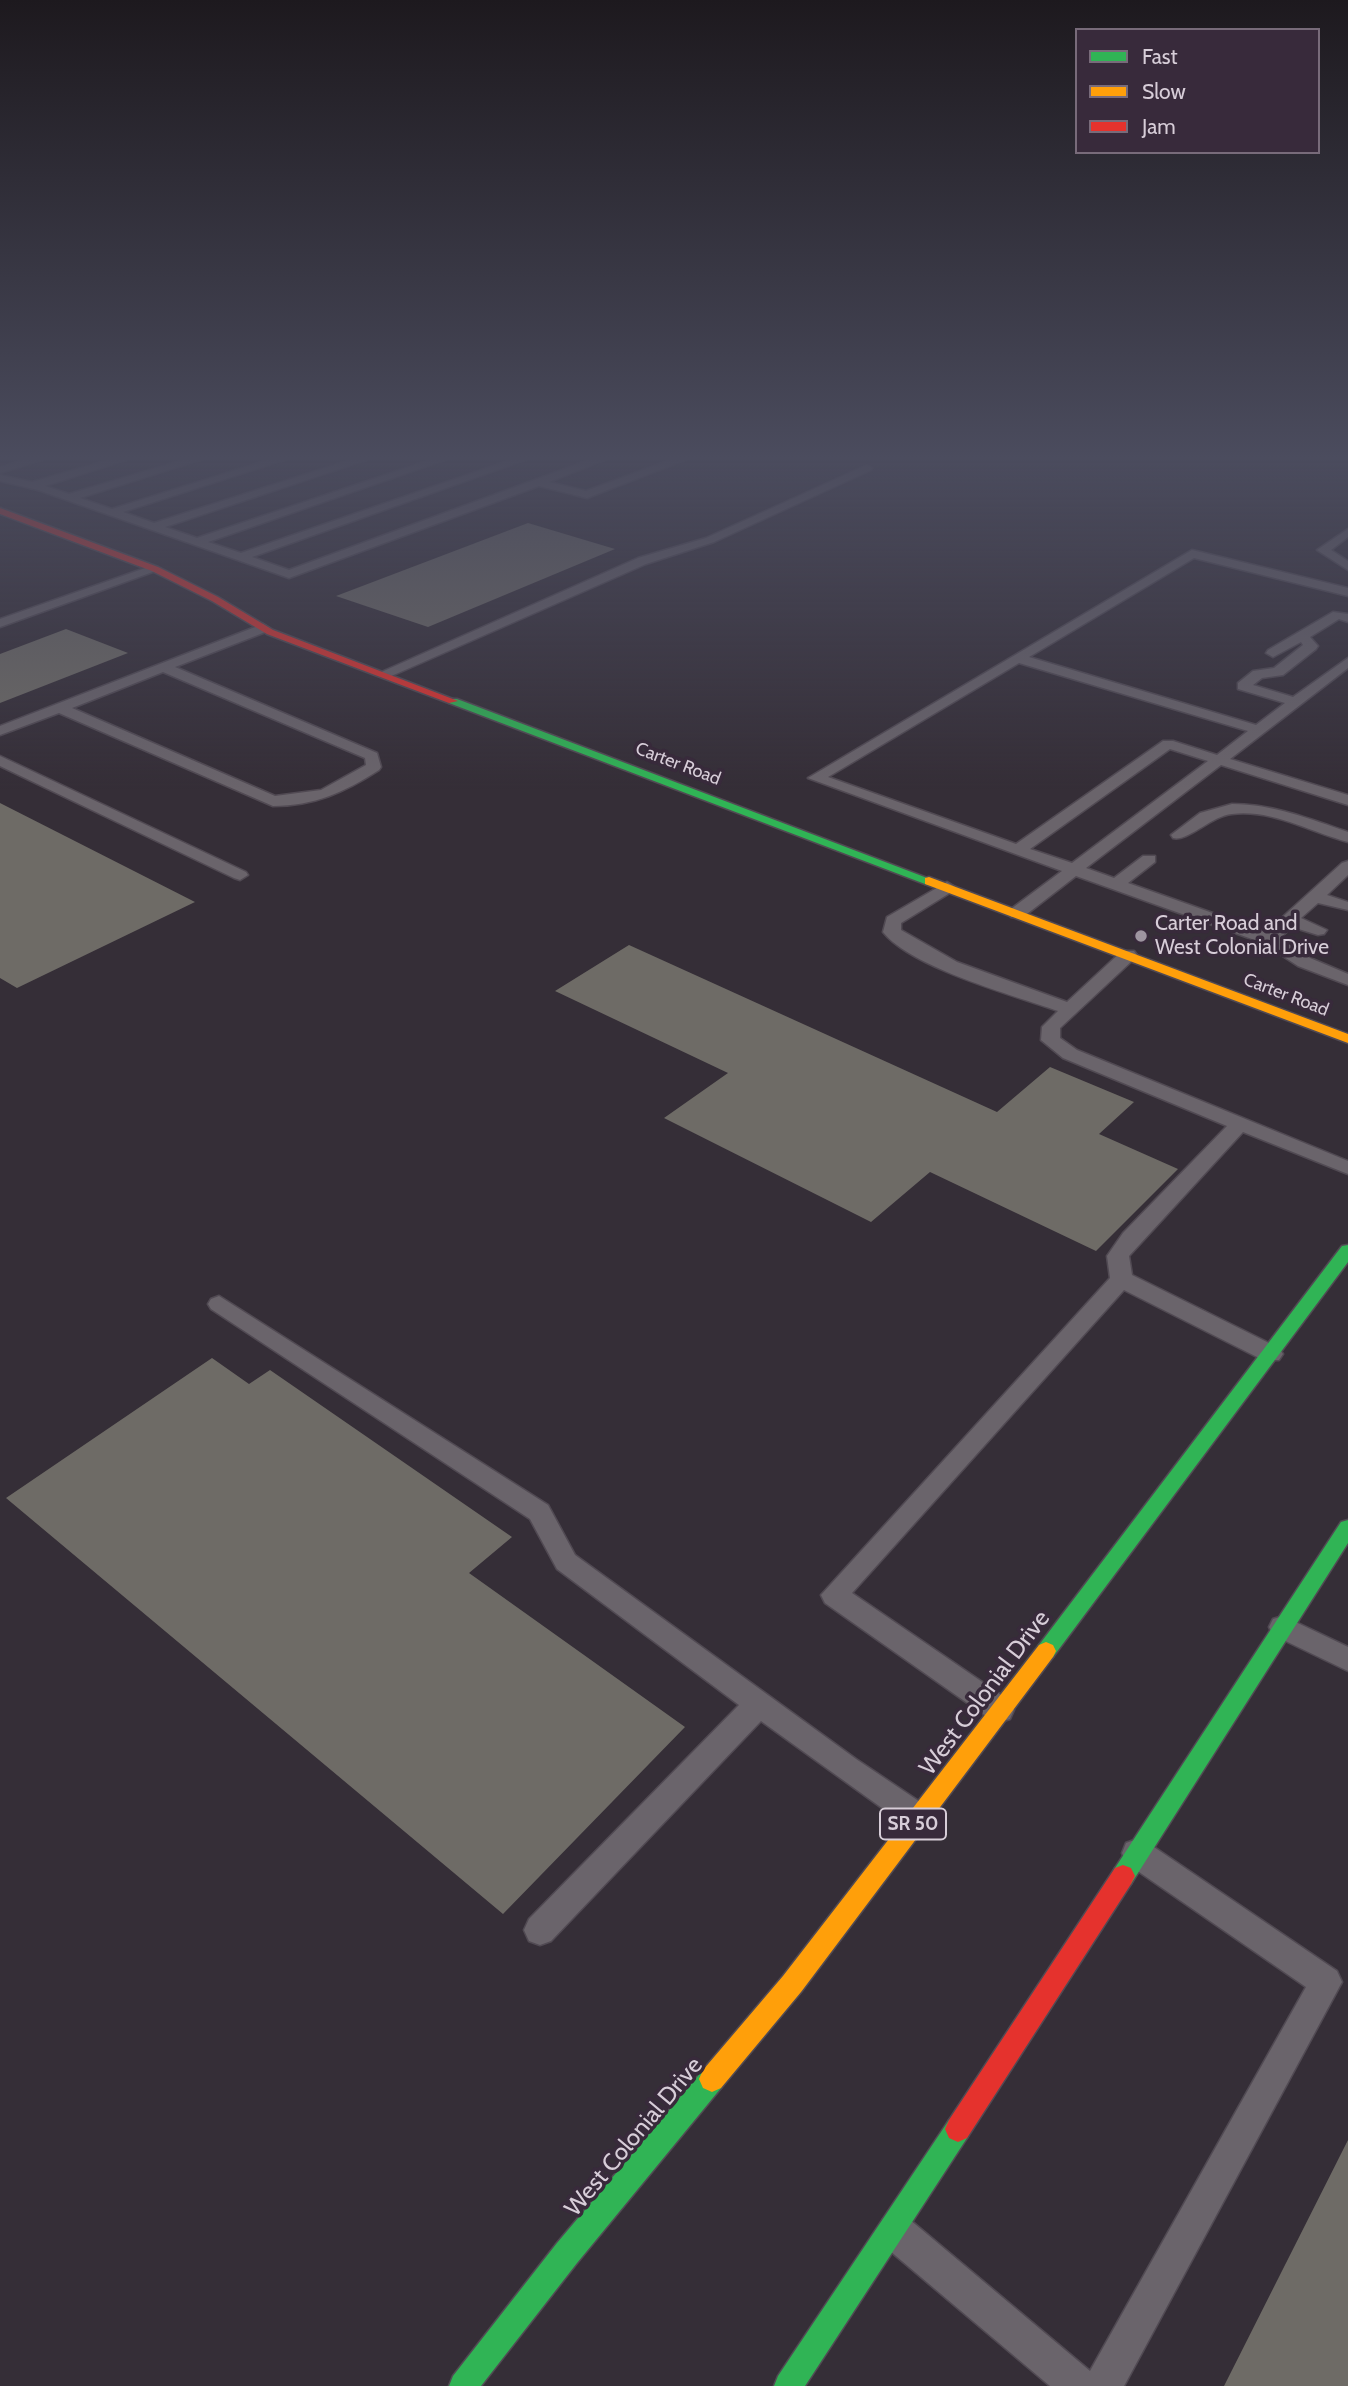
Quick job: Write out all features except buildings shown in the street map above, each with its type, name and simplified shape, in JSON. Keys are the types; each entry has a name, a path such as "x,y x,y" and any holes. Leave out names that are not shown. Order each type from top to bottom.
{"main road":[{"name":"Carter Road","path":"151,567 263,628 1348,1039"},
{"name":"West Colonial Drive","path":"463,2386 567,2253 792,1983 1348,1250"},
{"path":"788,2386 1348,1527"},
{"path":"513,2350 567,2253"}],"lane":[{"path":"270,567 289,574 307,567"},
{"path":"384,674 628,567"},
{"path":"1170,567 816,778 1269,939 1304,962 1348,980"},
{"path":"1247,567 1348,592"},
{"path":"0,623 155,569"},
{"path":"1258,674 1256,665 1288,642 1303,637 1338,615 1348,618"},
{"path":"0,731 263,628"},
{"path":"1296,702 1243,686 1258,674 1278,671 1311,646 1303,637"},
{"path":"1018,658 1259,730"},
{"path":"1017,913 1348,662"},
{"path":"60,708 273,801 302,802 344,786 374,767 372,755 163,667"},
{"path":"1018,850 1168,744 1348,800"},
{"path":"0,760 240,875"},
{"path":"1179,835 1201,818 1233,808 1253,809 1348,837"},
{"path":"1116,885 1149,859"},
{"path":"1269,939 1345,872"},
{"path":"947,887 893,921 892,932 906,945 941,961 1070,1009"},
{"path":"1315,896 1343,906"},
{"path":"1289,920 1318,930"},
{"path":"1128,955 1051,1027 1049,1040 1070,1054 1348,1168"},
{"path":"1000,1710 834,1595 1121,1279 1118,1256 1131,1238 1240,1124"},
{"path":"1121,1279 1271,1354"},
{"path":"219,1304 539,1513 566,1562 918,1817"},
{"path":"1283,1627 1348,1660"},
{"path":"540,1930 759,1704"},
{"path":"1103,2386 1326,1982 1137,1853"},
{"path":"892,2228 1079,2386"}],"traffic: fast":[{"path":"453,701 929,881"},
{"path":"1046,1651 1348,1250"},
{"path":"1123,1876 1348,1527"},
{"path":"463,2386 567,2253 712,2079"},
{"path":"788,2386 958,2129"}],"traffic: slow":[{"path":"929,881 1348,1039"},
{"path":"712,2079 792,1984 1046,1651"}],"traffic: jam":[{"path":"151,567 215,599 270,632 453,701"},
{"path":"958,2129 1123,1876"}],"place":[{"name":"Carter Road and West Colonial Drive","path":"1141,936"}]}
